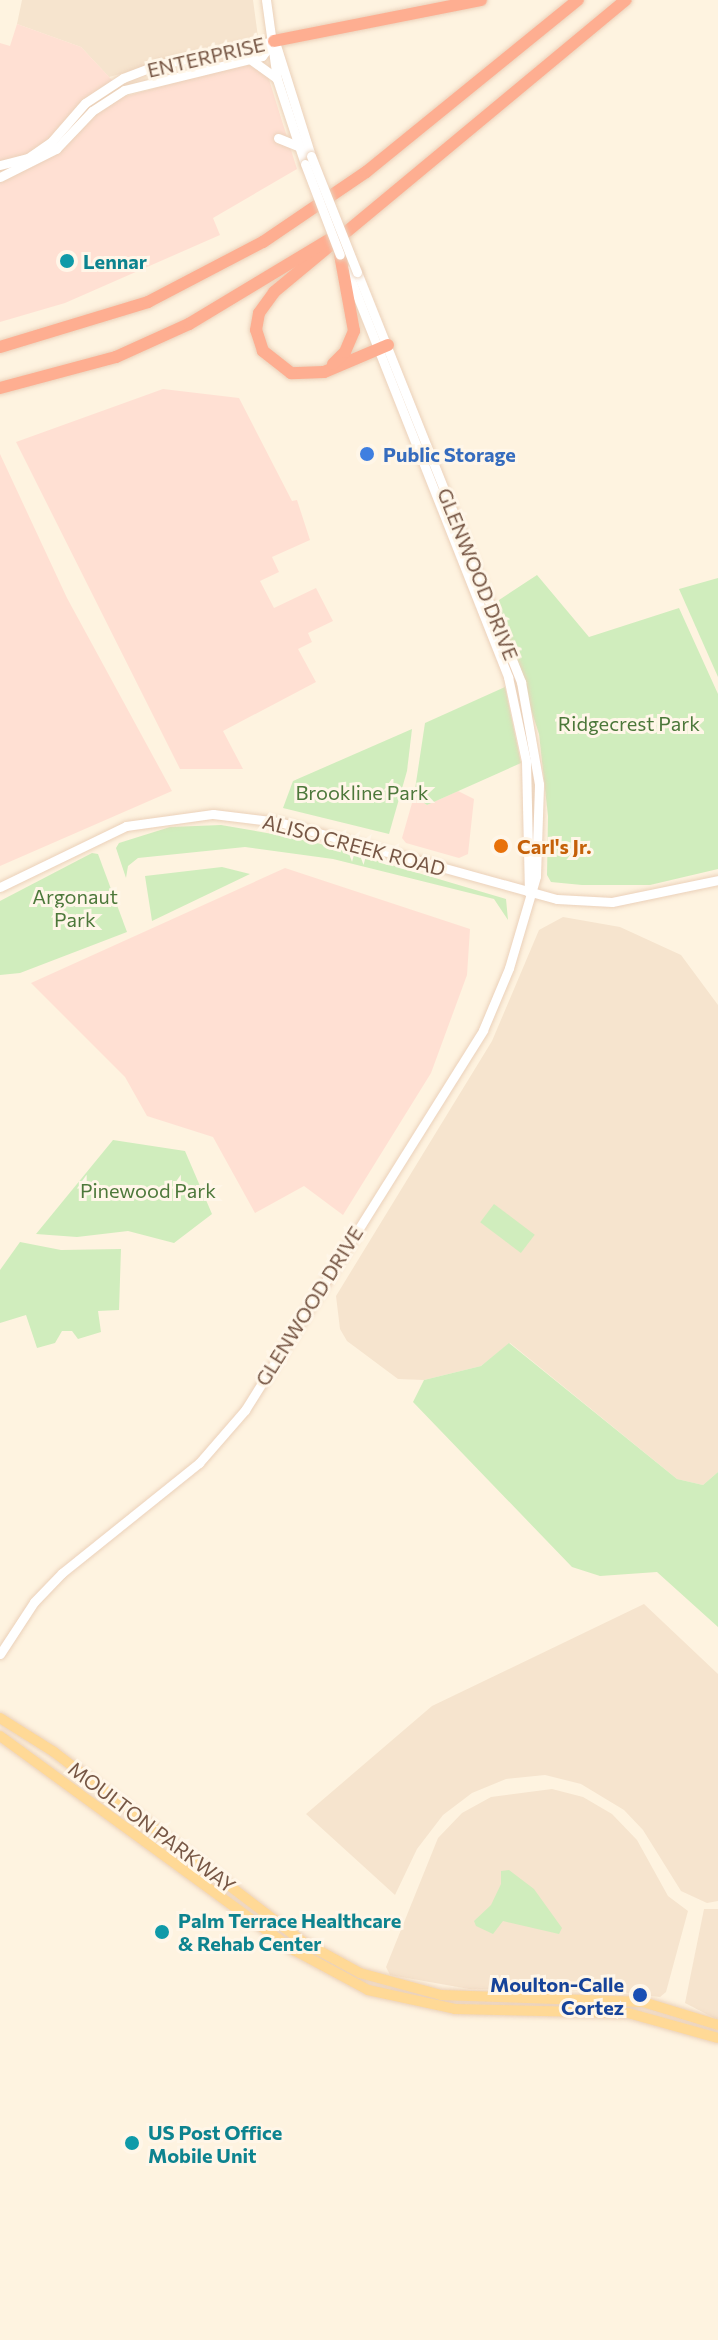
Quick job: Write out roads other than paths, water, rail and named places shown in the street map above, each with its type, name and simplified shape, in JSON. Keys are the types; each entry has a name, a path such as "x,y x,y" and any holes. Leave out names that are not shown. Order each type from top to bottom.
{"highway":[{"path":"274,41 481,0"},
{"path":"479,80 570,0"},
{"path":"0,347 148,302 221,267 325,202 578,0"},
{"path":"383,347 312,374 281,369 263,351 256,330 264,303 626,0"},
{"path":"0,388 116,357 233,301 312,252 445,150"},
{"path":"312,374 339,359 351,343 354,315 351,277 340,255"}],"main road":[{"path":"266,0 277,79 298,146 308,160"},
{"name":"ENTERPRISE","path":"0,177 46,156 92,111 124,90 262,56 274,41"},
{"name":"ENTERPRISE","path":"0,165 28,158 52,141 85,103 123,78 157,65 274,41"},
{"name":"GLENWOOD DRIVE","path":"274,41 308,160 340,255"},
{"path":"250,59 269,67 277,79"},
{"path":"291,123 278,138 298,146"},
{"name":"GLENWOOD DRIVE","path":"0,1654 34,1602 62,1573 199,1463 245,1410 483,1030 509,968 536,876 541,807 521,682 383,347 351,277 308,160"},
{"name":"ALISO CREEK ROAD","path":"0,887 126,826 213,814 279,822 529,893 612,902 718,880"},
{"name":"MOULTON PARKWAY","path":"0,1718 54,1752 305,1943 360,1973 441,1995 643,2002 718,2025"},
{"name":"MOULTON PARKWAY","path":"0,1736 294,1950 368,1990 455,2009 628,2013 718,2038"}],"place":[{"name":"Lennar","path":"67,261"},
{"name":"Public Storage","path":"367,454"},
{"name":"Carl's Jr.","path":"501,846"},
{"name":"Palm Terrace Healthcare & Rehab Center","path":"162,1932"},
{"name":"Moulton-Calle Cortez","path":"640,1995"},
{"name":"US Post Office Mobile Unit","path":"132,2143"}],"park label":[{"name":"Ridgecrest Park","path":"629,723"},
{"name":"Brookline Park","path":"362,792"},
{"name":"Argonaut Park","path":"75,908"},
{"name":"Pinewood Park","path":"148,1190"}]}
